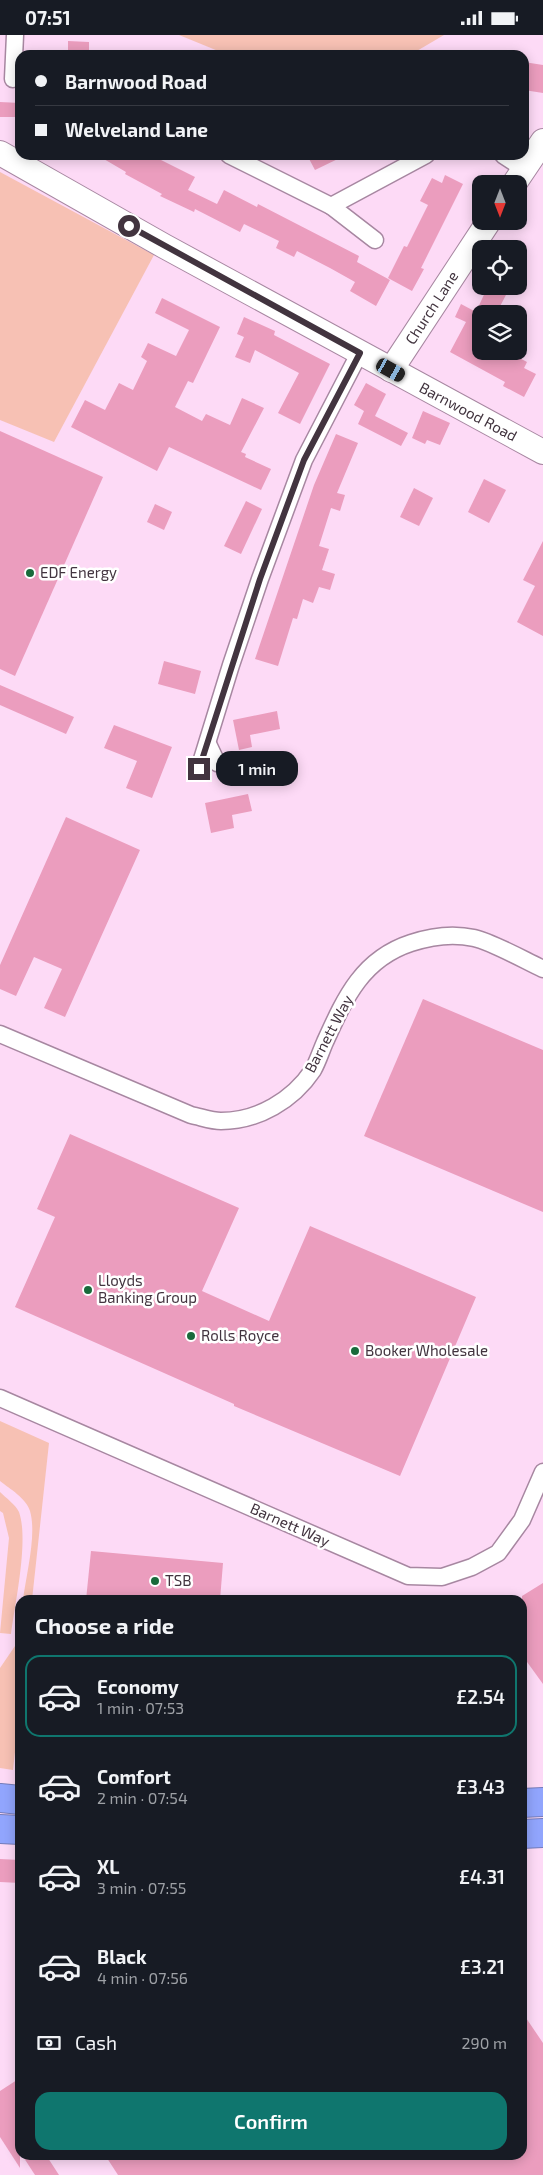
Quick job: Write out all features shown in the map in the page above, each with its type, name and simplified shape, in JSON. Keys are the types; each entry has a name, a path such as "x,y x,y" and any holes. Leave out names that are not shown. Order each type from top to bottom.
{"highway":[{"path":"0,1798 15,1800"},
{"path":"527,1803 543,1802"},
{"path":"0,1829 15,1830"},
{"path":"527,1834 543,1833"}],"street":[{"path":"13,79 15,35"},
{"path":"520,175 543,141"},
{"name":"Barnwood Road","path":"0,153 164,246 543,452"},
{"path":"239,160 331,206 375,240"},
{"path":"331,206 417,160"},
{"path":"508,160 518,175"},
{"name":"Church Lane","path":"391,370 483,230"},
{"path":"199,769 260,579 304,460 360,353"},
{"path":"208,743 217,763"},
{"name":"Barnett Way","path":"0,1034 191,1115 220,1121 247,1117 274,1108 293,1093 313,1070 340,1009 360,976 379,957 400,946 427,937 448,935 475,938 543,969"},
{"name":"Barnett Way","path":"0,1398 408,1576 442,1577 472,1567 498,1553 522,1520 543,1472"}],"shaded area":[{"path":"179,35 444,35 418,50 216,50"},
{"path":"0,172 154,255 54,442 0,420"},
{"path":"0,1421 49,1443 33,1595 24,1595 32,1543 30,1511 17,1494 0,1481"},
{"path":"0,1492 18,1509 22,1524 22,1555 11,1634 0,1633 9,1538 3,1513 0,1511"},
{"path":"15,1646 15,1752 13,1770 0,1768 0,1668"}],"building":[{"path":"68,41 89,42 89,50 68,50"},
{"path":"529,63 543,65 543,93 529,91"},
{"path":"0,102 15,103 15,117 0,117"},
{"path":"106,160 161,160 195,177 188,190 217,204 224,190 257,207 258,204 359,256 357,262 390,280 376,306 350,291 355,282 330,268 297,251 294,257 276,248 279,241 244,224 240,232 195,209 194,212 160,196 162,194 125,174 126,172"},
{"path":"310,160 336,160 315,170"},
{"path":"445,175 463,184 421,268 424,269 412,291 388,278 404,246 407,247 428,205 420,201 432,178 442,183"},
{"path":"484,295 506,295 501,305 479,305"},
{"path":"162,298 220,327 193,383 188,381 175,407 202,421 206,414 230,425 242,398 264,408 241,452 246,454 245,457 271,469 261,490 169,447 157,471 71,427 85,400 105,410 119,383 133,390 147,361 141,357 148,343 176,356 189,330 155,313"},
{"path":"461,304 472,310 472,360 523,360 527,362 524,368 536,374 524,397 503,386 505,382 450,352 466,322 455,317"},
{"path":"244,317 275,331 274,335 330,364 300,424 278,413 299,373 255,350 250,363 235,357 244,337 237,334"},
{"path":"366,383 386,394 375,416 408,433 401,446 358,424 364,411 354,405"},
{"path":"423,411 450,423 440,445 427,440 425,444 412,438"},
{"name":"EDF Energy","path":"0,431 103,477 15,676 0,669"},
{"path":"336,434 358,443 337,493 345,495 340,511 331,508 319,546 329,549 322,570 335,574 330,590 319,587 313,603 303,599 297,619 293,618 278,666 255,659 314,485"},
{"path":"484,479 506,490 489,523 468,512"},
{"path":"414,488 433,498 419,526 400,517"},
{"path":"246,501 262,509 241,554 224,546"},
{"path":"155,504 172,512 164,530 147,522"},
{"path":"543,541 543,636 517,622 535,586 523,580"},
{"path":"164,661 201,671 195,694 158,684"},
{"path":"0,685 74,717 66,734 0,705"},
{"path":"277,711 280,729 250,735 252,747 239,750 233,720"},
{"path":"114,725 172,747 152,798 126,788 137,761 104,748"},
{"path":"248,794 252,811 232,815 234,828 211,833 205,803"},
{"path":"66,817 140,850 65,1017 44,1008 62,969 34,957 16,996 0,989 0,965"},
{"path":"423,999 543,1050 543,1212 364,1136"},
{"path":"70,1134 239,1208 202,1291 269,1321 310,1226 476,1297 400,1476 234,1406 234,1404 15,1307 55,1217 37,1209"},
{"name":"TSB","path":"91,1551 223,1563 220,1595 87,1595"},
{"path":"543,1583 543,1684 527,1662 527,1595 524,1595"},
{"path":"0,1859 15,1860 15,1883 0,1882"},
{"path":"527,2019 543,2043 543,2175 118,2175 108,2160 527,2160"},
{"path":"15,2081 15,2160 20,2160 20,2168 0,2137 0,2091"},
{"path":"25,2160 49,2160 59,2175 35,2175"}],"place":[{"name":"EDF Energy","path":"30,573"},
{"name":"Lloyds Banking Group","path":"88,1290"},
{"name":"Rolls Royce","path":"191,1336"},
{"name":"Booker Wholesale","path":"355,1351"},
{"name":"TSB","path":"155,1581"}],"route":[{"path":"129,226 360,353 304,460 260,579 199,769"}]}
